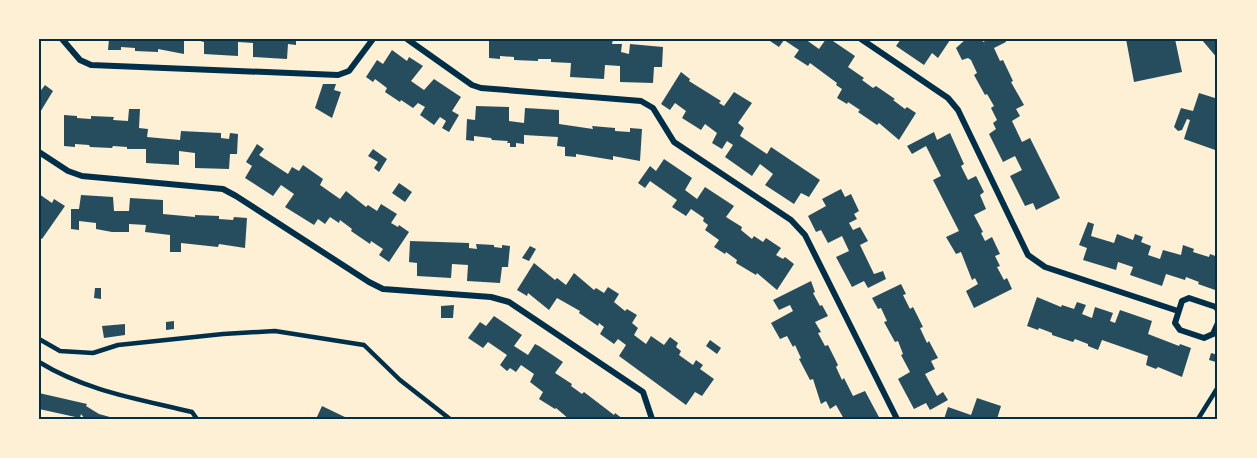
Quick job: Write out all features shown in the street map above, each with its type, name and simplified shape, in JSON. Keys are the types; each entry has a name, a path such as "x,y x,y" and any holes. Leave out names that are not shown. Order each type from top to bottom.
{"street":[{"path":"62,39 80,60 91,65 338,75 349,71 373,39"},
{"path":"407,39 472,85 481,88 642,101 652,108 674,142 791,220 805,234 897,419"},
{"path":"861,39 948,98 958,110 1029,255 1045,267 1178,311"},
{"path":"39,152 69,171 82,176 223,189 383,289 491,297 509,302 643,392 652,419"},
{"path":"1218,310 1216,307 1189,298 1182,301 1175,323 1180,330 1204,338 1213,334 1218,323"}],"lane":[{"path":"39,339 60,351 93,353 118,345 275,331 364,345 400,380 450,419"},
{"path":"39,362 55,372 101,391 192,412 197,419"},
{"path":"1198,419 1218,387"}],"building":[{"path":"109,39 184,39 184,54 158,49 158,52 135,51 135,48 121,47 121,50 108,50"},
{"path":"296,39 296,45 288,44 287,59 253,57 253,43 238,42 238,56 204,54 204,42 197,40"},
{"path":"489,39 613,39 612,44 622,44 621,52 629,54 630,44 663,47 662,67 654,67 653,83 620,82 620,66 605,65 604,79 570,77 571,63 551,62 551,59 538,59 538,61 514,60 514,57 500,56 500,59 489,58"},
{"path":"767,39 805,39 819,49 826,39 830,39 855,56 848,67 864,78 862,80 873,88 876,86 905,109 907,107 916,113 899,140 879,123 877,125 858,112 860,110 837,98 842,89 810,63 808,66 794,57 799,50 784,40 779,47"},
{"path":"901,39 950,40 938,58 932,53 924,65 896,46"},
{"path":"966,39 982,39 983,42 989,39 1005,39 1006,42 994,48 1000,61 1003,60 1013,81 1011,82 1024,105 1016,109 1020,116 1012,121 1022,142 1030,138 1060,198 1036,210 1033,203 1025,206 1010,176 1022,170 1015,156 1003,162 989,134 996,129 993,123 997,120 991,108 994,106 974,75 977,73 971,60 968,58 962,60 956,48"},
{"path":"1126,39 1175,39 1182,72 1134,82"},
{"path":"1218,39 1218,59 1202,40"},
{"path":"392,50 407,61 409,57 423,66 411,81 424,90 434,79 461,97 452,111 459,115 449,132 442,128 446,121 440,117 434,125 420,115 425,107 418,103 413,108 401,100 400,102 385,92 387,88 375,79 373,82 366,77 377,60 383,64"},
{"path":"681,72 690,79 689,81 721,101 719,103 724,106 734,92 752,103 738,123 744,128 740,136 767,154 771,147 820,180 809,197 801,193 794,204 765,185 773,174 760,164 752,176 725,157 733,145 727,141 722,149 712,143 717,133 705,124 701,130 682,118 686,111 675,103 670,110 661,104"},
{"path":"323,84 336,84 334,90 341,92 332,118 315,108"},
{"path":"45,85 53,91 39,114 39,93"},
{"path":"1199,93 1218,99 1218,151 1184,139 1190,120 1187,119 1182,130 1178,131 1174,127 1181,108 1193,111"},
{"path":"476,106 509,107 509,121 524,123 525,108 559,110 559,124 593,129 592,126 615,128 615,131 630,132 630,128 642,129 640,161 613,156 613,160 576,154 576,157 565,156 565,147 557,146 558,137 524,135 524,144 516,143 516,147 510,147 508,141 491,138 474,136 474,141 466,140 467,119 475,120"},
{"path":"129,109 140,109 139,128 148,129 147,137 180,140 181,131 221,133 221,138 229,139 230,133 238,134 237,154 230,154 229,169 195,168 195,153 179,151 179,165 146,163 146,149 113,146 112,148 90,147 75,144 75,147 64,146 64,115 91,119 91,116 114,117 113,120 128,121"},
{"path":"934,132 937,140 950,133 964,164 961,166 968,180 976,176 984,192 980,195 986,209 974,215 985,241 992,237 1000,254 995,256 1000,266 997,267 1004,280 1007,278 1012,289 974,308 966,291 978,284 975,278 972,280 961,252 956,254 946,237 959,231 933,180 941,176 926,146 912,154 907,146"},
{"path":"257,144 264,149 259,155 288,174 292,167 299,171 303,165 323,179 320,185 340,199 346,191 366,207 368,205 377,211 381,204 397,214 391,223 409,232 389,262 379,255 383,249 371,241 370,244 340,220 339,223 330,217 325,224 318,219 314,225 285,207 294,194 281,185 273,196 245,178 252,166 246,162"},
{"path":"373,149 387,159 379,172 374,168 378,162 368,156"},
{"path":"664,159 692,178 685,190 697,199 705,187 734,206 726,217 742,227 741,230 752,239 754,236 763,242 766,238 781,248 776,255 783,259 785,257 794,264 777,290 757,273 756,275 736,263 737,260 726,252 725,254 714,247 719,240 705,230 708,225 703,221 704,218 691,209 686,216 672,207 677,200 650,181 645,188 638,183 650,166 656,171"},
{"path":"399,183 412,192 405,202 392,193"},
{"path":"841,189 845,197 851,194 859,211 854,214 857,219 849,223 853,230 860,227 868,241 860,245 874,274 883,271 886,279 868,288 864,281 852,287 836,257 849,251 842,236 828,243 821,230 816,232 808,216 826,206 822,199"},
{"path":"39,194 52,203 54,199 65,206 42,239 39,237"},
{"path":"81,195 113,197 114,211 129,211 130,198 163,200 163,214 195,217 195,215 219,216 219,219 233,220 234,217 247,218 245,248 219,244 218,247 181,243 181,252 170,252 170,235 145,232 146,225 129,224 129,232 112,232 96,229 96,223 79,221 79,230 71,229 71,209 79,209"},
{"path":"1088,222 1094,224 1091,236 1114,243 1117,234 1133,240 1135,234 1143,237 1141,242 1151,246 1148,255 1160,259 1163,250 1181,255 1183,245 1194,249 1193,252 1218,257 1218,291 1186,277 1185,280 1166,274 1162,286 1130,275 1133,267 1118,262 1116,270 1083,260 1087,248 1079,245"},
{"path":"410,241 469,243 469,248 477,249 476,244 502,248 502,245 510,246 508,267 502,267 500,283 467,281 468,265 452,264 451,278 417,276 417,263 409,262"},
{"path":"530,246 536,249 529,261 522,258"},
{"path":"534,263 555,280 557,278 566,285 574,273 594,290 596,288 604,293 608,287 619,294 614,302 625,311 627,309 637,315 632,323 638,328 634,335 646,344 651,336 664,345 670,337 678,343 676,347 681,351 679,355 693,365 696,360 703,365 700,369 714,379 702,396 695,392 686,405 619,356 626,345 618,339 614,344 600,334 604,327 599,323 598,326 579,313 580,311 557,298 549,310 528,293 527,296 517,290"},
{"path":"811,281 815,292 813,293 828,316 815,322 821,332 818,333 825,346 828,345 838,365 836,367 842,380 844,378 853,396 865,391 880,419 844,419 836,405 830,409 826,401 821,404 813,379 810,380 799,359 801,358 795,345 793,347 787,336 780,339 771,323 793,311 790,305 779,310 773,300"},
{"path":"901,284 906,294 903,295 910,309 913,307 923,327 920,328 927,343 929,341 938,358 931,361 935,369 925,374 937,396 943,392 948,400 930,410 926,403 914,409 898,379 910,372 901,355 903,354 898,341 895,342 884,322 887,321 881,308 878,309 872,298"},
{"path":"95,288 101,288 101,299 94,298"},
{"path":"1037,297 1061,307 1062,305 1074,309 1077,302 1086,305 1082,314 1092,318 1095,307 1113,313 1110,321 1115,323 1120,310 1152,321 1148,334 1179,346 1180,344 1191,348 1182,377 1158,367 1156,369 1146,365 1148,356 1102,340 1098,350 1075,339 1073,342 1039,328 1038,330 1027,326"},
{"path":"454,305 453,318 441,318 441,306"},
{"path":"494,316 522,335 514,346 528,355 535,344 563,362 555,373 582,394 584,392 614,415 615,413 623,419 569,419 556,408 539,399 543,392 530,382 534,374 521,365 516,372 510,368 507,371 500,365 507,355 488,342 483,348 468,338 480,322 486,326"},
{"path":"174,321 174,329 166,330 166,322"},
{"path":"125,324 125,335 104,338 102,326"},
{"path":"710,340 721,348 717,354 706,346"},
{"path":"1211,353 1218,355 1216,362 1209,360"},
{"path":"39,393 87,404 86,406 99,414 117,419 85,419 81,414 80,418 39,409"},
{"path":"977,398 1001,406 997,419 944,419 948,407 971,415"},
{"path":"322,406 349,419 316,419"}]}
